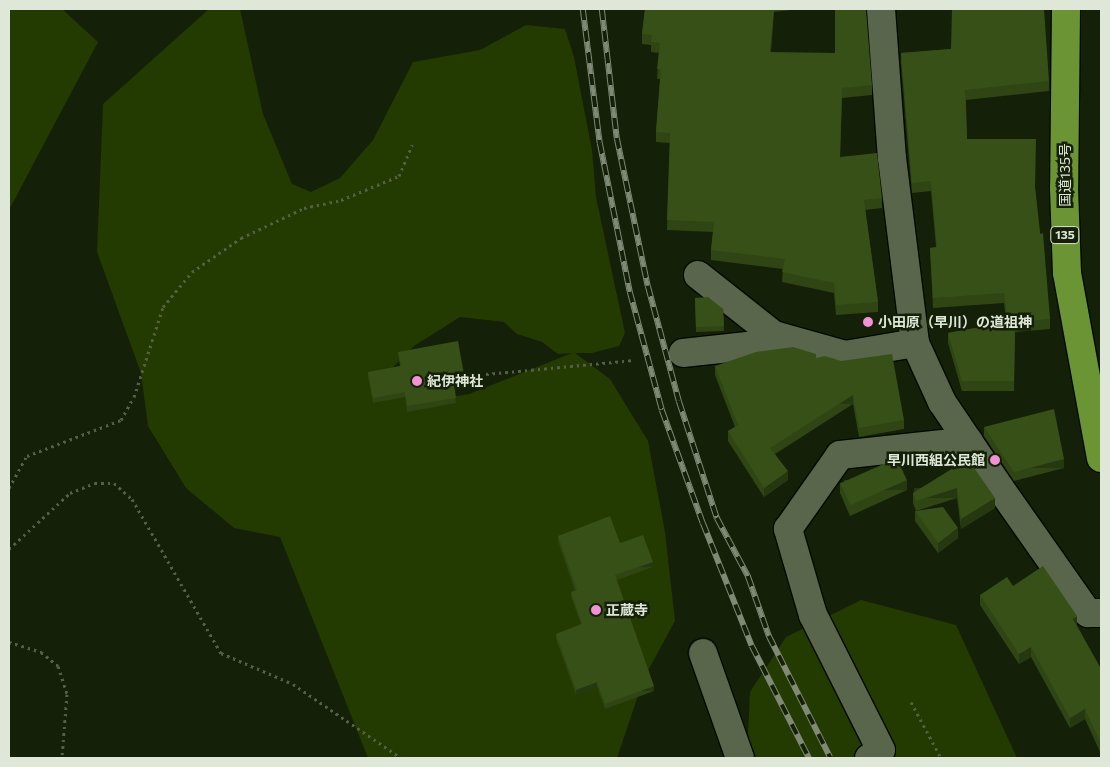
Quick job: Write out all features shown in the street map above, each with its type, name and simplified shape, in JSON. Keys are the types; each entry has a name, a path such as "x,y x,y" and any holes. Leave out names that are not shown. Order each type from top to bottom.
{"highway":[{"name":"国道135号","path":"1066,9 1064,188 1067,273 1101,458"}],"street":[{"path":"881,9 892,158 915,343 942,402 968,441 1088,613 1101,613"},
{"path":"698,275 774,335 845,355 915,343"},
{"path":"684,353 794,341"},
{"path":"869,758 881,750 813,615 788,529 840,456 968,441"},
{"path":"703,653 740,758"}],"path":[{"path":"9,488 27,456 121,420 134,397 163,306 192,272 233,242 304,208 341,200 399,176 412,145"},
{"path":"486,374 634,360"},
{"path":"9,549 70,492 95,483 114,483 132,499 221,653 293,684 401,758"},
{"path":"9,642 41,652 58,666 67,694 62,758"},
{"path":"911,702 941,758"}],"green space":[{"path":"9,9 62,9 98,42 9,210"},
{"path":"209,9 240,9 263,114 292,184 311,192 340,178 373,140 413,62 480,50 526,25 565,29 574,57 592,150 596,197 625,333 619,346 592,353 575,353 610,379 648,441 665,532 675,621 644,678 617,758 368,758 280,537 234,528 186,488 148,426 141,373 97,252 103,104","holes":["460,317 504,322 517,334 542,342 558,354 572,353 469,394 433,400 407,391 393,367 414,346"]},
{"path":"861,600 956,625 1017,758 747,758 750,692 786,637"}],"building":[{"path":"645,9 774,9 770,52 835,53 835,9 866,9 872,85 842,88 840,157 877,153 882,198 864,200 878,302 836,305 834,283 782,272 785,259 711,250 714,222 667,220 670,133 656,132 661,69 657,69 660,43 651,42 652,35 642,34"},
{"path":"952,9 1044,9 1049,81 965,90 967,139 1036,139 1035,187 1040,234 1043,233 1050,319 1015,322 1014,381 962,381 948,333 1008,322 1004,293 933,298 930,248 937,247 931,181 912,183 901,53 951,49"},
{"path":"708,297 723,309 724,326 696,327 695,298"},
{"name":"紀伊神社","path":"458,341 465,380 454,382 456,398 407,406 405,392 373,398 368,372 401,366 398,352"},
{"path":"793,347 816,354 816,358 825,356 841,361 892,354 904,420 859,428 853,395 770,448 788,471 764,488 728,431 738,425 715,366 756,352"},
{"path":"1054,409 1064,459 1014,472 984,427"},
{"path":"897,458 907,480 850,505 840,483"},
{"path":"968,459 995,498 961,519 957,488 916,501 913,493"},
{"path":"943,507 958,528 938,543 915,511"},
{"name":"正蔵寺","path":"610,516 620,543 643,535 653,562 615,575 654,686 605,704 597,682 576,690 556,634 582,624 571,592 577,590 558,536"},
{"path":"1043,566 1077,616 1073,619 1101,669 1101,744 1085,709 1070,718 1031,647 1019,654 980,595 1007,577 1013,586"}],"railway":[{"path":"583,9 600,143 630,292 662,410 703,523 752,646 809,758"},
{"path":"602,9 617,138 648,286 679,401 717,518 748,576 769,636 830,757"}],"place":[{"name":"小田原（早川）の道祖神","path":"868,322"},
{"name":"紀伊神社","path":"417,381"},
{"name":"早川西組公民館","path":"995,460"},
{"name":"正蔵寺","path":"596,610"}]}
